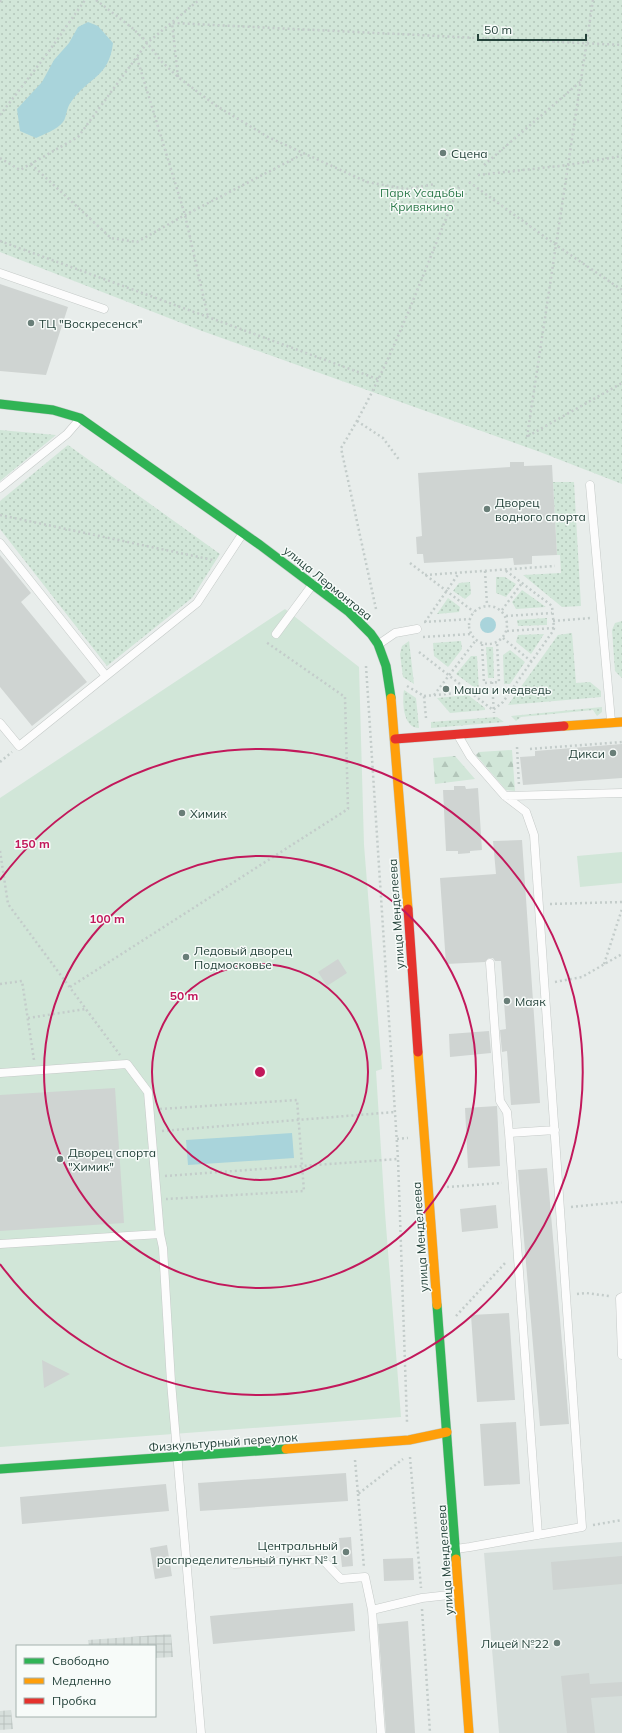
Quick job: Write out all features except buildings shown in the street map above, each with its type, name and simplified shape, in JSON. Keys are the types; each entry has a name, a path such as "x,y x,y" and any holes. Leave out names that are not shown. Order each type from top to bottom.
{"main road":[{"name":"улица Лермонтова","path":"0,404 53,410 80,418 314,583 364,625 378,644 388,676 395,739"},
{"path":"395,739 622,722"},
{"name":"улица Менделеева","path":"395,739 470,1733"},
{"name":"Физкультурный переулок","path":"0,1469 408,1440 447,1432"}],"lane":[{"path":"0,273 104,309"},
{"path":"0,488 67,434 80,418"},
{"path":"590,485 611,723"},
{"path":"0,723 19,746 197,603 243,532"},
{"path":"0,543 106,676"},
{"path":"276,634 314,583"},
{"path":"378,644 395,633 419,626"},
{"path":"456,1549 470,1548 582,1527 534,835 526,812 505,796 470,756 458,734"},
{"path":"505,796 520,797 622,793"},
{"path":"490,963 500,1101 507,1112 509,1133 538,1535"},
{"path":"0,1073 127,1064 148,1092 153,1132 160,1234 163,1248 170,1382 201,1733"},
{"path":"509,1133 555,1130"},
{"path":"0,1244 160,1234"},
{"path":"621,1298 622,1355"},
{"path":"234,1564 322,1559 341,1579 365,1577 372,1610 381,1733"},
{"path":"372,1610 422,1598 459,1594"}],"path":[{"path":"0,115 47,54 85,0"},
{"path":"96,0 132,27 162,62 178,77 215,105 268,137 367,182 382,186 406,189 436,184"},
{"path":"0,158 20,170 78,137 147,43 199,0"},
{"path":"592,0 527,437 622,383"},
{"path":"172,23 622,45"},
{"path":"172,23 178,77"},
{"path":"137,57 186,215 208,317"},
{"path":"484,165 581,81"},
{"path":"31,164 111,238 138,242 186,215 304,154"},
{"path":"478,175 568,166 622,156"},
{"path":"470,182 556,245 622,290"},
{"path":"376,610 341,448 358,422 380,380 459,186"},
{"path":"0,241 380,380"},
{"path":"358,422 383,438 400,461"},
{"path":"0,515 224,562"},
{"path":"410,563 474,612"},
{"path":"425,575 555,566"},
{"path":"494,711 503,702 532,662 554,628 552,606 505,570"},
{"path":"485,571 487,605"},
{"path":"419,626 425,622 459,573"},
{"path":"502,610 522,583"},
{"path":"487,605 495,606 502,610 506,616 508,624 507,631 503,638 497,643 490,645 482,644 476,640 471,634 469,626 470,619 474,612 480,607 487,605"},
{"path":"506,616 552,613"},
{"path":"553,621 602,617"},
{"path":"425,622 470,619"},
{"path":"507,631 554,628"},
{"path":"418,638 471,634"},
{"path":"503,638 532,662"},
{"path":"434,696 476,640"},
{"path":"70,987 348,809 345,697 266,642"},
{"path":"482,644 484,683 499,682 497,643"},
{"path":"419,652 494,711"},
{"path":"153,1132 395,1112 366,666"},
{"path":"492,682 494,711"},
{"path":"402,683 424,696 470,692"},
{"path":"424,696 426,718"},
{"path":"530,749 622,742"},
{"path":"517,745 520,797"},
{"path":"0,851 8,904 127,1064"},
{"path":"539,904 622,902"},
{"path":"604,965 622,909"},
{"path":"545,983 582,977 622,954"},
{"path":"0,984 22,981 35,1070"},
{"path":"28,1018 86,1009"},
{"path":"150,1109 297,1100 299,1120 304,1191 158,1200"},
{"path":"156,1177 398,1159"},
{"path":"447,1187 513,1182"},
{"path":"582,1206 622,1202"},
{"path":"456,1316 518,1249"},
{"path":"586,1293 621,1298"},
{"path":"353,1444 365,1577"},
{"path":"358,1494 409,1454"},
{"path":"582,1527 622,1520"}],"shaded area":[{"name":"Лицей №22","path":"622,1542 622,1733 499,1733 484,1553"},
{"path":"171,1634 173,1657 156,1658 156,1645 89,1645 88,1640"},
{"path":"11,1710 13,1729 0,1730 0,1711"}],"green space":[{"name":"Парк Усадьбы Кривякино","path":"0,0 622,0 622,484 540,452 202,331 0,252"},
{"path":"0,430 56,435 0,481"},
{"path":"68,445 220,554 192,598 107,666 0,529 0,501"},
{"path":"553,482 574,482 581,606 562,607 523,575 561,573 560,555 557,555"},
{"path":"496,577 505,577 516,584 506,597 496,593"},
{"path":"470,582 471,594 465,599 453,591 459,583"},
{"path":"522,590 546,607 516,609 512,602"},
{"path":"448,598 460,607 459,612 437,614"},
{"name":"Ледовый дворец Подмосковье","path":"285,609 359,667 364,845 382,1069 376,1071 385,1213 401,1417 0,1447 0,798"},
{"path":"547,618 547,625 518,626 517,620"},
{"path":"622,621 622,678 615,671 612,630 615,623"},
{"path":"572,633 576,683 590,682 601,691 601,697 508,705 558,635"},
{"path":"544,634 531,654 516,642 518,635"},
{"path":"409,641 414,684 403,677 400,654 402,646"},
{"path":"461,641 462,649 448,667 434,656 433,643"},
{"path":"486,647 493,647 494,678 488,678"},
{"path":"510,650 525,662 510,684 504,684 503,655"},
{"path":"471,656 477,656 479,691 456,674"},
{"path":"404,690 416,698 419,728 410,724 405,714 403,701"},
{"path":"468,695 485,708 485,710 450,713 437,698"},
{"path":"602,707 602,712 597,716 593,710 521,717 516,721 511,716"},
{"path":"497,717 504,722 431,728 431,722"},
{"path":"512,750 515,791 506,790 476,755 479,752"},
{"path":"455,756 475,779 435,784 433,758"},
{"path":"622,852 622,883 580,887 577,856"}],"water":[{"path":"88,22 98,26 113,43 111,55 107,63 97,76 84,87 71,102 64,120 60,125 50,132 36,138 20,131 17,109 42,82 54,60 69,43 78,27"},
{"path":"485,617 491,617 496,622 494,631 491,633 485,633 480,628 480,622"},
{"path":"292,1133 294,1158 188,1165 186,1140"}],"traffic: fast":[{"path":"0,404 53,410 80,418 260,545 349,612 371,634 378,644 386,666 391,698"},
{"path":"437,1305 456,1559"},
{"path":"0,1469 286,1449"}],"traffic: slow":[{"path":"391,698 408,909"},
{"path":"564,726 622,722"},
{"path":"418,1052 437,1305"},
{"path":"286,1449 409,1440 447,1432"},
{"path":"456,1559 469,1733"}],"traffic: jam":[{"path":"395,739 564,726"},
{"path":"408,909 418,1052"}],"place":[{"name":"Сцена","path":"443,153"},
{"name":"ТЦ \"Воскресенск\"","path":"31,323"},
{"name":"Дворец водного спорта","path":"487,509"},
{"name":"Маша и медведь","path":"446,689"},
{"name":"Дикси","path":"613,753"},
{"name":"Химик","path":"182,813"},
{"name":"Ледовый дворец Подмосковье","path":"186,957"},
{"name":"Маяк","path":"507,1001"},
{"name":"Дворец спорта \"Химик\"","path":"60,1159"},
{"name":"Центральный распределительный пункт № 1","path":"346,1552"},
{"name":"Лицей №22","path":"557,1643"}]}
